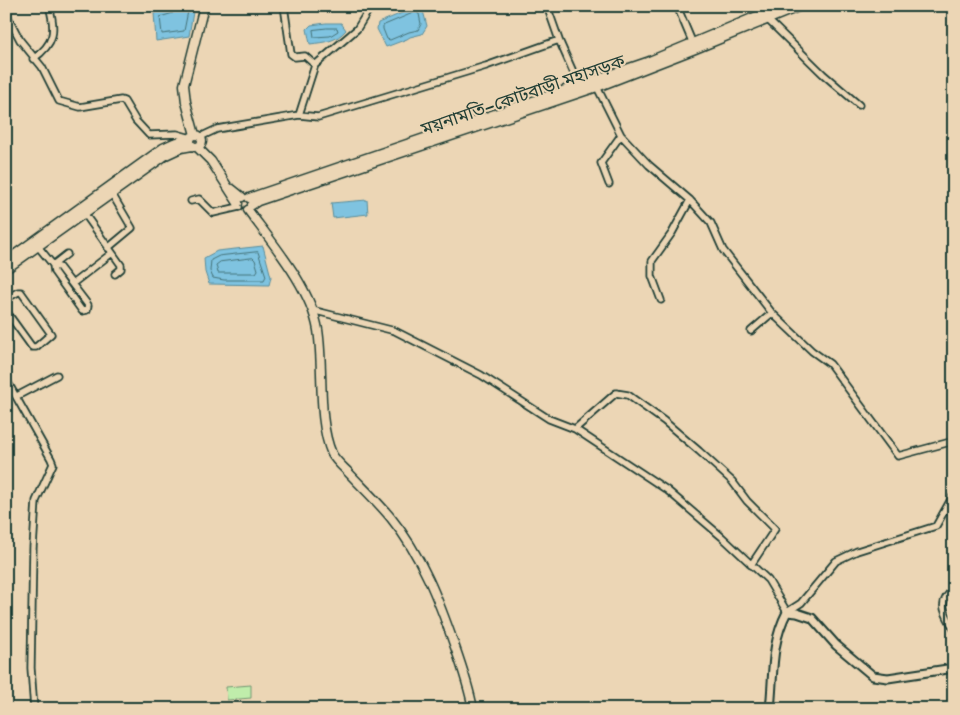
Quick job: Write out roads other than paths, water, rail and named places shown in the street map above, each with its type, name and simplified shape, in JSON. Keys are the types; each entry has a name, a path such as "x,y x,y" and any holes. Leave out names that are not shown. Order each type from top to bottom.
{"main road":[{"path":"204,6 184,85 195,141 245,203 289,268 312,310 318,330 325,429 330,448 334,457 405,535 416,555 434,589 467,684 473,709"},
{"name":"ময়নামতি–কোটবাড়ী মহাসড়ক","path":"462,129 579,86 596,83 781,6"},
{"name":"ময়নামতি–কোটবাড়ী মহাসড়ক","path":"245,203 258,201 695,49 801,6"},
{"path":"6,261 84,213 166,155 195,141"},
{"path":"6,269 36,243 163,148 174,143 195,141"}],"street":[{"path":"33,59 44,52 51,40 54,24 49,6"},
{"path":"284,6 292,54 295,57 305,56 314,65"},
{"path":"299,115 314,65 358,29 371,6"},
{"path":"547,6 579,86"},
{"path":"677,6 693,44"},
{"path":"914,6 925,6"},
{"path":"6,13 20,40 33,59 42,67 60,101 80,107 122,100 136,121 149,135 177,134 195,141 217,129 299,115 318,117 486,66 559,40"},
{"path":"767,19 823,74 859,105"},
{"path":"596,83 621,135 649,165 690,200 711,223 723,250 772,313 830,364 898,456 954,441"},
{"path":"609,184 601,163 621,135"},
{"path":"108,248 132,228 112,194"},
{"path":"191,201 199,199 213,213 245,203"},
{"path":"661,300 652,276 652,261 672,233 690,200"},
{"path":"84,213 122,267 115,274"},
{"path":"36,243 53,264 54,272 82,311 87,310 88,305 59,266 53,264"},
{"path":"72,284 112,253"},
{"path":"53,264 68,254"},
{"path":"6,291 11,296 21,292 51,334 34,348 6,311"},
{"path":"312,310 395,332 481,375 548,418 575,429 667,490 768,580 787,612"},
{"path":"751,331 772,313"},
{"path":"17,396 57,375"},
{"path":"6,379 53,464 36,501 32,548 31,668 34,709"},
{"path":"575,429 616,393 628,396 664,421 732,481 747,501 775,528 752,565"},
{"path":"770,709 775,646 787,612 801,604 836,561 857,551 936,526 954,494"},
{"path":"954,589 945,597 943,604 954,630"},
{"path":"787,612 812,618 836,645 873,676 888,678 954,668"}],"water":[{"path":"179,6 194,6 189,36 156,41 154,13"},
{"path":"422,7 427,26 422,34 386,47 377,29 378,23 414,8"},
{"path":"341,23 346,30 334,39 310,44 307,29 311,25"},
{"path":"367,200 368,214 333,218 331,203"},
{"path":"263,246 271,277 269,285 209,284 205,272 204,258 217,251"}]}
